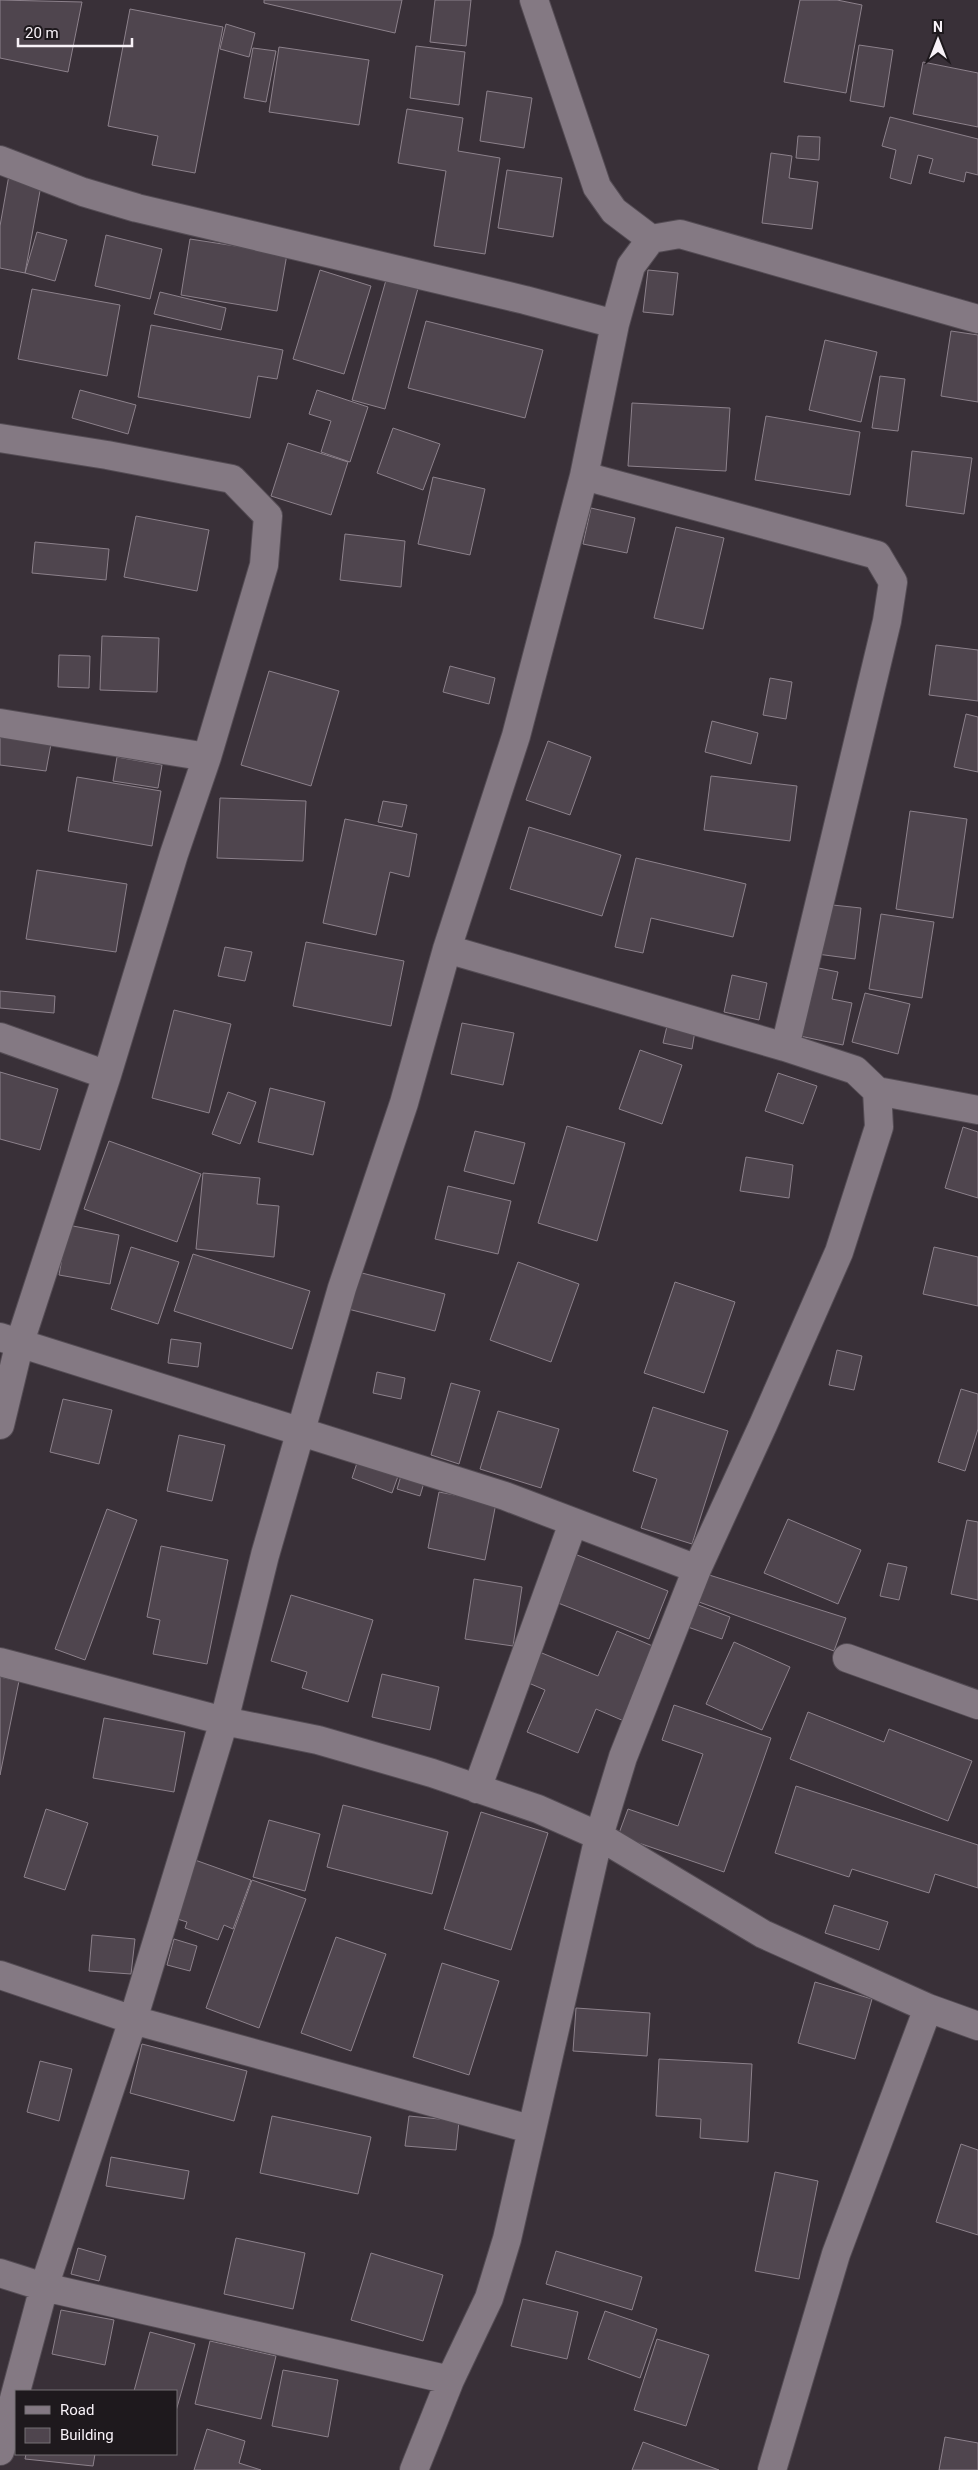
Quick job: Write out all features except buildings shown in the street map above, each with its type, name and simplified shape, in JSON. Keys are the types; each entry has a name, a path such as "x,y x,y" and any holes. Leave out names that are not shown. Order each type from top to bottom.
{"street":[{"path":"534,0 597,187 614,211 651,238 680,234 978,319"},
{"path":"0,160 83,192 154,213 525,300 615,324"},
{"path":"16,2390 44,2287 133,2020 224,1721 265,1555 342,1288 404,1104 447,949 516,736 584,476 615,324 631,266 651,238"},
{"path":"0,438 107,455 232,479 268,516 264,565 208,757 174,854 107,1075 10,1339 0,1425"},
{"path":"584,476 877,555 893,582 887,621 786,1047"},
{"path":"0,723 208,757"},
{"path":"447,949 786,1047 855,1070 877,1092 978,1110"},
{"path":"0,1037 107,1075"},
{"path":"414,2470 450,2380 489,2298 507,2239 530,2130 598,1836 623,1757 697,1569 839,1252 879,1127 877,1092"},
{"path":"10,1339 505,1496 697,1569"},
{"path":"476,1789 573,1523"},
{"path":"847,1658 978,1705"},
{"path":"0,1662 224,1721 318,1740 432,1772 476,1789 538,1808 598,1836 763,1934 928,2008 978,2026"},
{"path":"0,1975 133,2020 530,2130"},
{"path":"772,2470 836,2254 928,2008"},
{"path":"0,2273 44,2287 450,2380"},
{"path":"0,2451 15,2395"}]}
